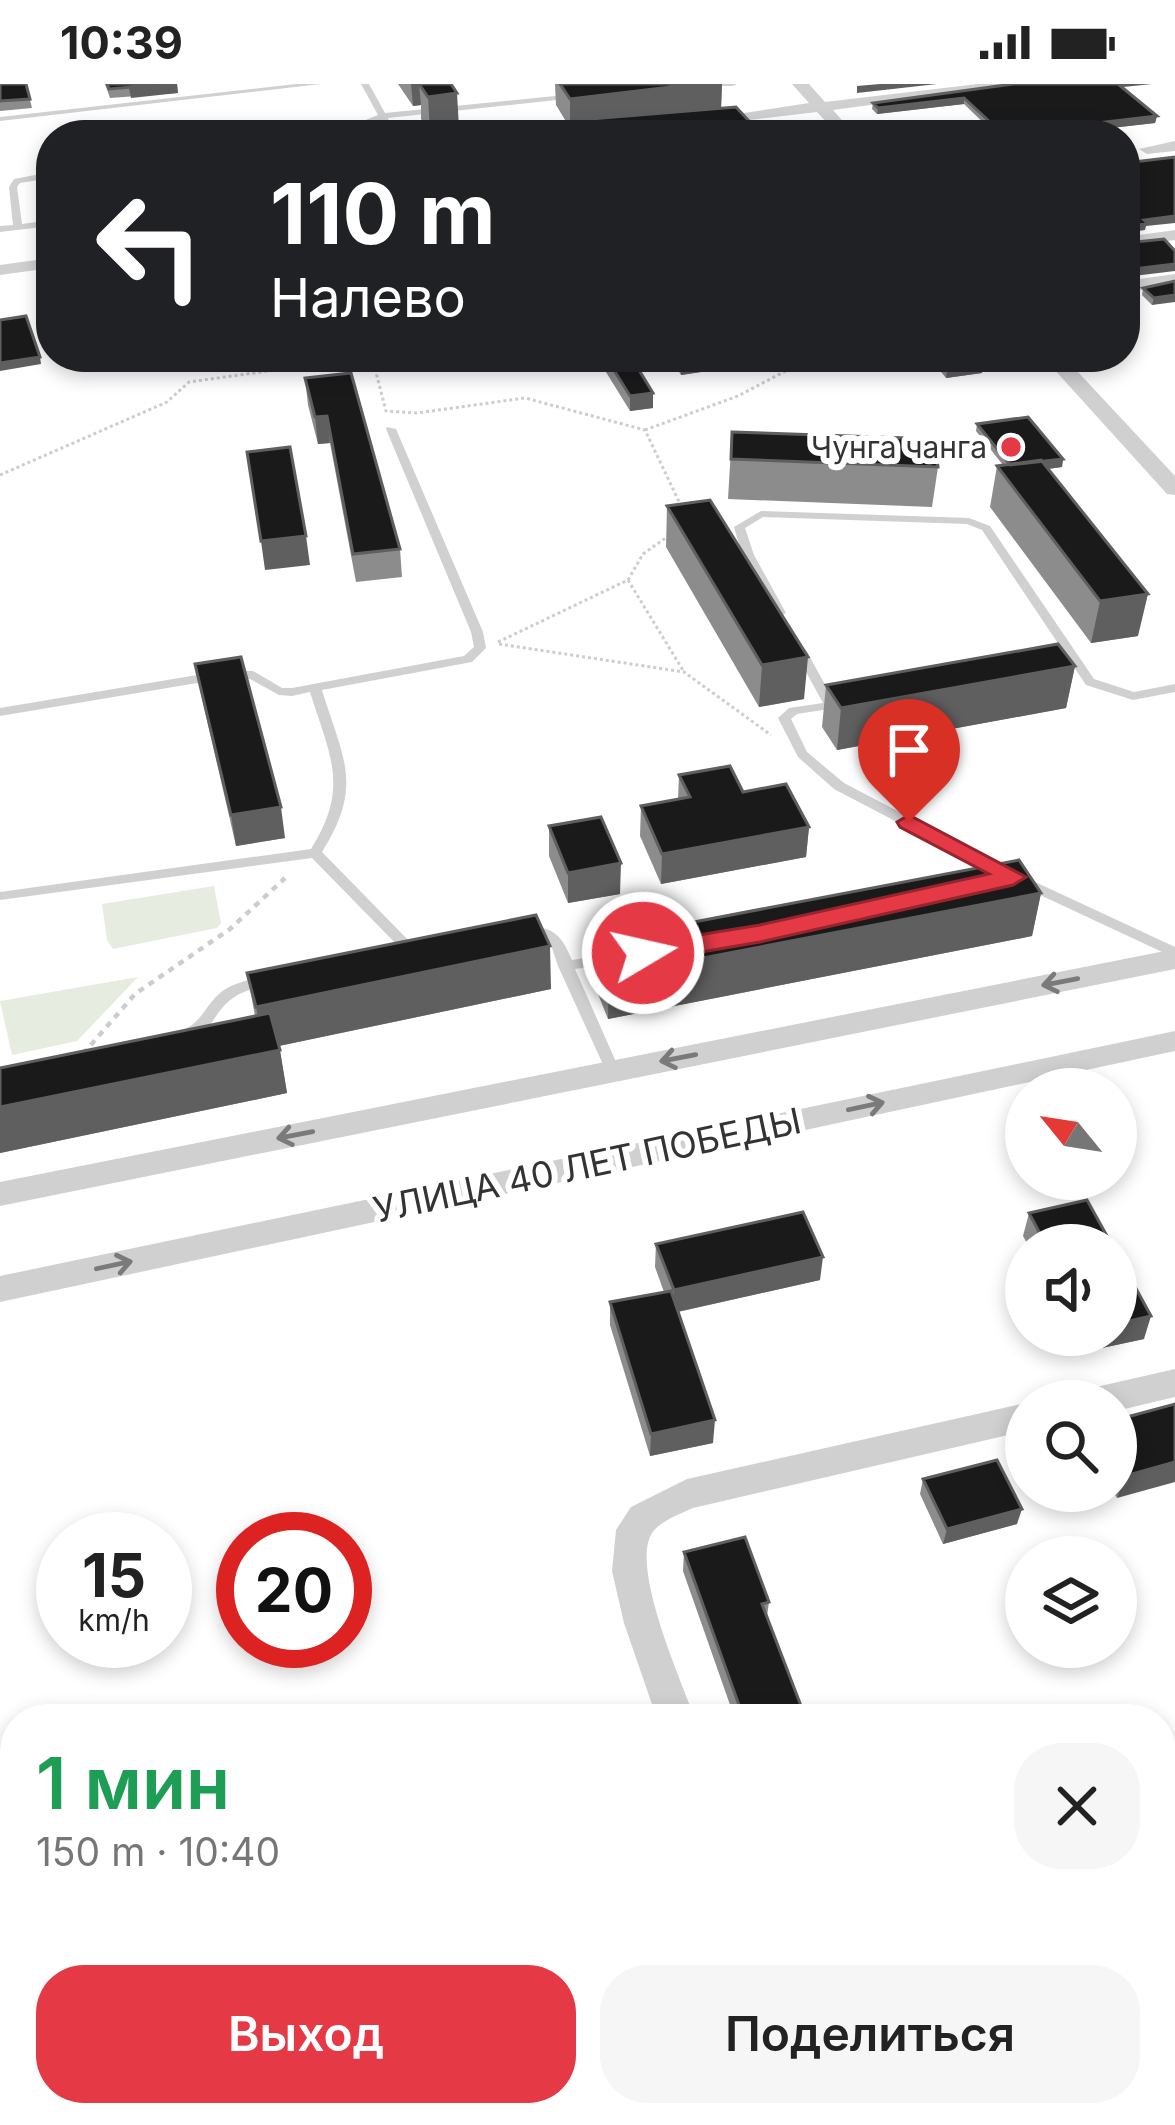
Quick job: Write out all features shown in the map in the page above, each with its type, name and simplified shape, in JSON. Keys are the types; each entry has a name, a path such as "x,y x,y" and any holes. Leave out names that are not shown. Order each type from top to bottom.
{"street":[{"path":"800,84 834,120"},
{"path":"703,120 1018,84"},
{"path":"1147,149 1175,146"},
{"path":"1140,240 1175,236"},
{"path":"0,270 36,265"},
{"path":"1140,285 1175,280"},
{"path":"1067,372 1175,489"},
{"path":"0,1194 1175,956"},
{"name":"УЛИЦА 40 ЛЕТ ПОБЕДЫ","path":"0,1289 1175,1040"},
{"path":"1137,1392 1175,1383"},
{"path":"671,1704 628,1562 634,1530 650,1512 687,1494 1005,1422"}],"lane":[{"path":"0,118 316,84"},
{"path":"365,84 384,120"},
{"path":"703,84 734,84"},
{"path":"372,120 596,94"},
{"path":"449,96 456,109"},
{"path":"18,227 13,187 17,181 36,178"},
{"path":"0,229 36,225"},
{"path":"0,712 220,675 253,675 279,691 468,659 480,648 477,632 391,429"},
{"path":"830,705 748,555 739,527 761,514 946,517 979,524 1090,682 1133,695 1175,688"},
{"path":"1053,666 1075,662"},
{"path":"0,896 309,853 337,823 344,792 315,688"},
{"path":"853,701 793,711 784,718 802,754 839,786 1175,956"},
{"path":"309,853 410,949"},
{"path":"990,882 1013,877"},
{"path":"522,931 535,929 551,937 613,1071"},
{"path":"389,954 432,946"},
{"path":"565,966 630,956"},
{"path":"171,1039 197,1031 217,1000 230,990 286,976"}],"path":[{"path":"0,475 167,402 189,382 251,372"},
{"path":"376,372 386,411 417,413 525,398 645,430 738,396 784,372"},
{"path":"645,430 680,508 739,527"},
{"path":"673,533 649,547 632,566 628,580 684,672 752,724 802,754"},
{"path":"628,580 496,644 684,672"},
{"path":"75,1064 135,994 230,929 309,853"}],"shaded area":[{"path":"214,886 221,923 217,928 113,949 107,940 102,904"},
{"path":"138,977 77,1041 12,1055 0,1001"}],"building":[{"path":"0,84 26,84 30,99 0,101"},
{"path":"107,84 169,84 109,89"},
{"path":"419,84 451,84 457,93 428,97"},
{"path":"560,84 696,84 570,99"},
{"path":"1013,84 1118,84 1157,116 988,120 964,98 878,108 873,103"},
{"path":"736,107 748,120 578,120"},
{"path":"1175,157 1175,216 1140,224 1140,161"},
{"path":"1164,239 1175,251 1175,264 1140,268 1140,241"},
{"path":"1175,281 1175,295 1154,298 1143,288"},
{"path":"26,316 36,358 0,363 0,320"},
{"path":"615,372 640,372 653,393 630,396"},
{"path":"351,373 400,549 353,554 327,416 315,417 305,378"},
{"path":"1028,417 1063,459 1010,465 977,424"},
{"path":"732,432 935,439 938,467 731,459"},
{"path":"290,447 306,536 261,541 247,452"},
{"path":"1041,460 1148,594 1100,601 997,466"},
{"path":"710,500 808,657 762,665 667,506"},
{"path":"1058,644 1075,666 841,708 826,685"},
{"path":"241,657 281,807 231,815 195,664"},
{"path":"730,766 743,792 786,784 809,827 662,854 641,806 690,797 679,775"},
{"path":"601,817 621,863 568,873 549,826"},
{"path":"1019,860 1041,893 609,976 594,941"},
{"path":"536,915 550,946 256,1007 247,973"},
{"path":"270,1013 280,1050 0,1107 0,1068"},
{"path":"1087,1200 1100,1224 1035,1224 1029,1213"},
{"path":"803,1212 823,1257 674,1290 656,1244"},
{"path":"1137,1290 1151,1316 1137,1319"},
{"path":"671,1291 715,1420 651,1434 610,1302"},
{"path":"1175,1404 1175,1462 1137,1473 1137,1414"},
{"path":"997,1460 1005,1476 1005,1512 1011,1512 947,1529 923,1479"},
{"path":"745,1537 769,1602 762,1604 800,1704 739,1704 684,1552"}],"place":[{"name":"Чунга чанга","path":"1011,447"}],"route":[{"path":"643,953 760,934 1013,877 909,822"}]}
